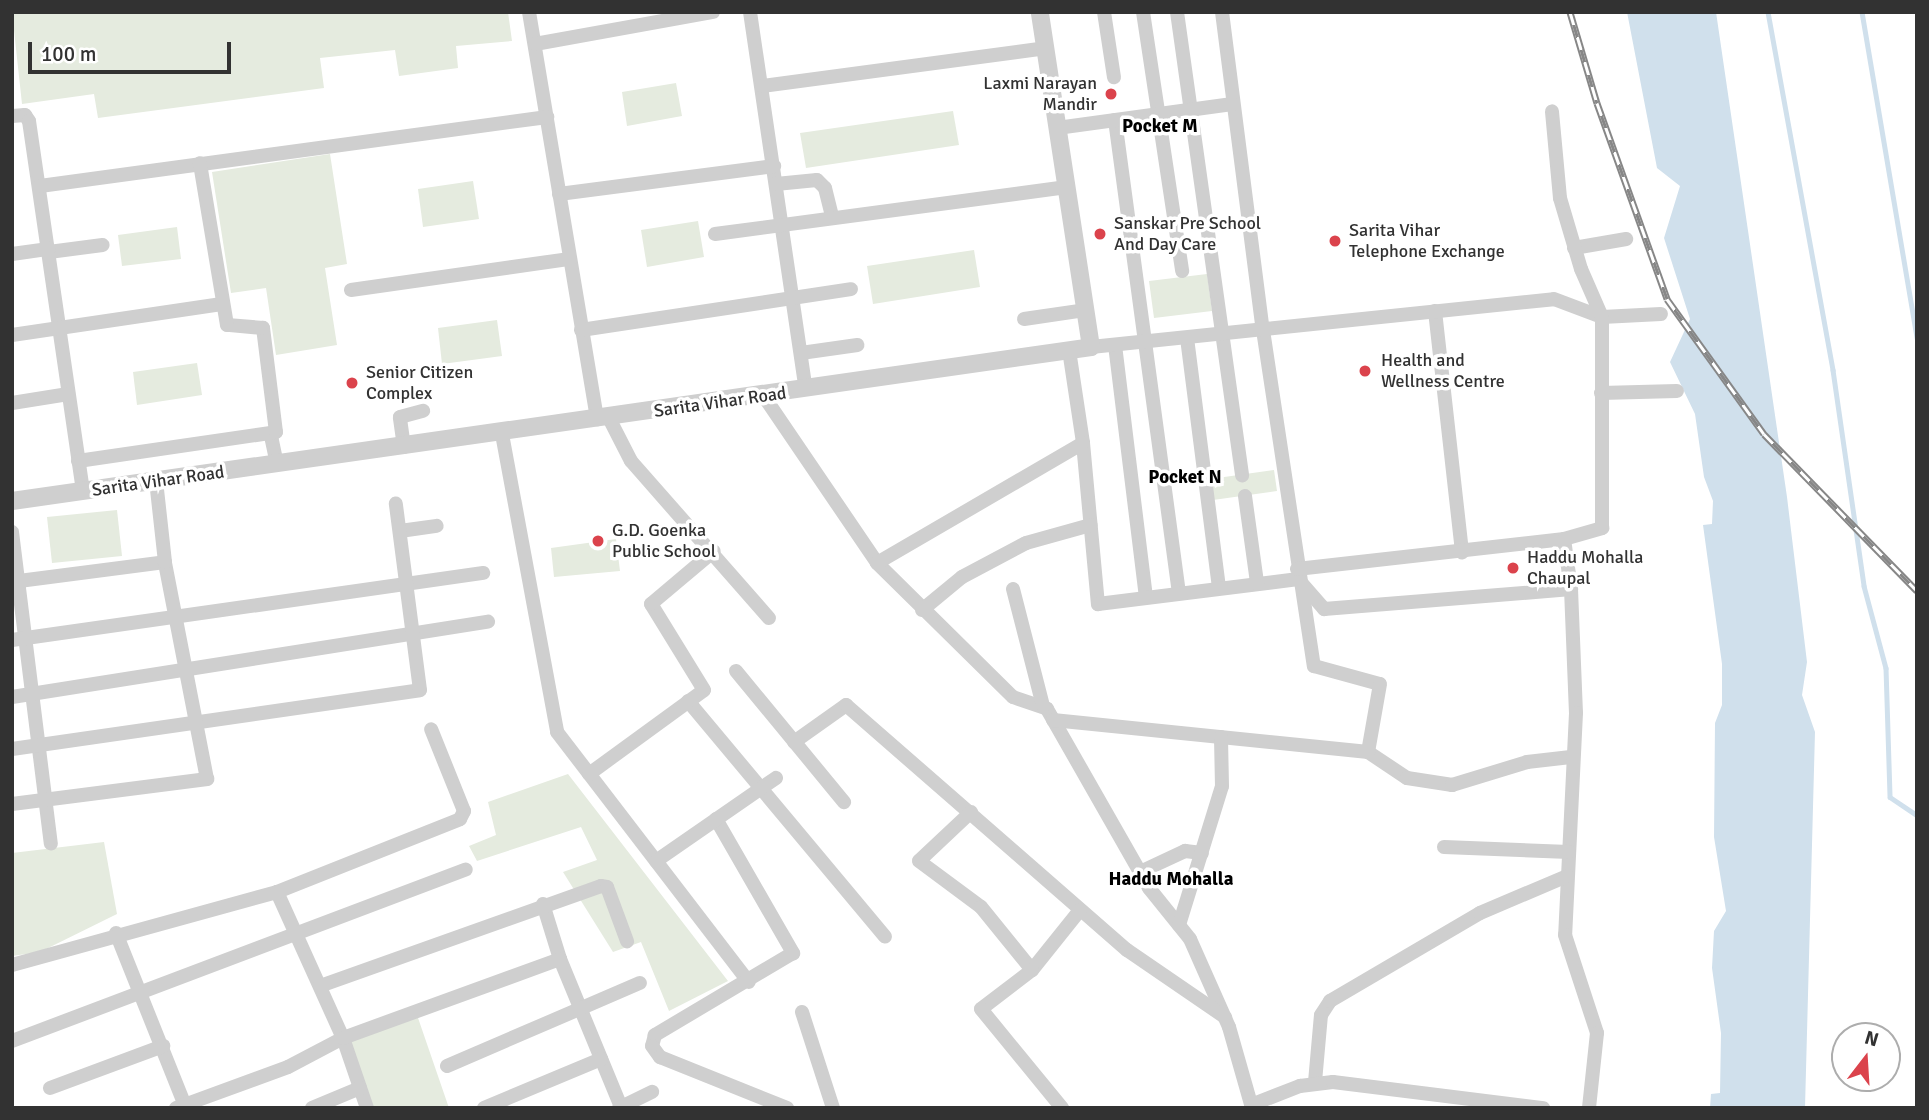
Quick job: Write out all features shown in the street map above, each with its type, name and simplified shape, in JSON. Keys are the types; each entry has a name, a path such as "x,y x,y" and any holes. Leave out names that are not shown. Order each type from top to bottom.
{"street":[{"path":"529,12 581,330 603,419 631,461 714,551 769,618"},
{"path":"535,44 713,12"},
{"path":"750,12 806,390"},
{"path":"1040,12 1091,347 1559,299 1602,317 1661,314"},
{"path":"1104,12 1114,77"},
{"path":"1143,12 1182,271"},
{"path":"1177,12 1242,475"},
{"path":"1222,12 1232,104 1297,574 1314,666 1381,686 1368,752"},
{"path":"762,86 1046,48"},
{"path":"1057,128 1232,104"},
{"path":"1069,350 1083,443 1098,604 1595,533 1604,524 1602,317 1574,248 1560,198 1552,111"},
{"path":"12,116 27,117 40,186 83,491"},
{"path":"40,186 547,117"},
{"path":"1115,120 1179,593"},
{"path":"200,163 227,325 258,326 266,334 278,425 271,436 277,464"},
{"path":"559,194 774,166"},
{"path":"776,184 817,180 825,188 832,217"},
{"path":"715,234 1067,187"},
{"path":"1574,248 1626,239"},
{"path":"12,254 103,245"},
{"path":"351,290 570,259"},
{"path":"581,330 850,289"},
{"path":"12,335 222,304"},
{"path":"1024,319 1086,310"},
{"path":"1435,311 1462,552"},
{"path":"1187,338 1219,588"},
{"path":"801,353 857,345"},
{"path":"1115,345 1146,597"},
{"name":"Sarita Vihar Road","path":"12,501 603,419 1091,347"},
{"path":"1601,393 1676,391"},
{"path":"12,403 68,394"},
{"path":"763,395 877,562 922,610 1013,697 1022,703 1043,706"},
{"path":"404,447 400,417 423,411"},
{"path":"502,433 553,720 562,742 750,982"},
{"path":"78,461 271,436"},
{"path":"877,562 1083,443"},
{"path":"12,804 207,779 166,562 156,481"},
{"path":"1245,496 1257,583"},
{"path":"12,750 420,690 396,504"},
{"path":"922,610 962,577 1027,543 1091,525"},
{"path":"400,530 437,526"},
{"path":"12,532 19,581 19,639 32,694 51,844"},
{"path":"1564,539 1571,589 1576,713 1571,757 1567,947 1597,1033 1589,1108"},
{"path":"589,774 704,690 652,601 714,551"},
{"path":"19,581 166,562"},
{"path":"19,639 483,573"},
{"path":"1297,574 1324,609 1571,589"},
{"path":"1013,589 1043,706 1140,872 1179,925 1226,1018 1251,1106 1315,1082 1386,1087 1543,1108"},
{"path":"12,697 488,622"},
{"path":"736,671 844,802"},
{"path":"688,701 885,937"},
{"path":"794,742 846,705 925,777 971,812 1080,910 1143,962 1226,1018"},
{"path":"1053,720 1368,752 1394,774 1436,786 1472,781 1538,760 1571,757"},
{"path":"12,965 116,933 277,892 464,816 431,729"},
{"path":"1179,925 1222,786 1221,737"},
{"path":"656,861 776,778"},
{"path":"971,812 919,861 981,906 1032,970"},
{"path":"716,819 793,946 790,959 655,1035 652,1046 660,1057 787,1108"},
{"path":"1444,847 1569,852"},
{"path":"1140,872 1185,851 1202,853"},
{"path":"12,1041 466,869"},
{"path":"1315,1082 1321,1015 1330,1001 1480,913 1567,876"},
{"path":"320,986 543,904 605,886 627,941"},
{"path":"277,892 343,1038 367,1108"},
{"path":"543,904 560,959 620,1107 652,1092"},
{"path":"1062,1108 981,1009 1032,970 1080,910"},
{"path":"116,933 143,993 182,1107 288,1066 343,1038 560,959"},
{"path":"447,1066 640,984"},
{"path":"802,1012 833,1108"},
{"path":"50,1088 163,1046"},
{"path":"484,1108 601,1059"},
{"path":"312,1108 360,1088"}],"shaded area":[{"path":"12,12 508,12 512,41 456,46 458,68 399,76 395,50 320,58 324,88 98,118 94,94 22,104"},
{"path":"676,83 682,116 627,126 622,92"},
{"path":"953,111 959,145 806,168 800,133"},
{"path":"330,154 347,264 325,268 337,345 276,355 266,288 231,293 212,172"},
{"path":"473,181 479,219 423,227 418,189"},
{"path":"698,221 704,257 647,267 641,230"},
{"path":"177,227 181,259 122,266 118,235"},
{"path":"974,250 980,287 873,304 867,266"},
{"path":"1207,274 1212,311 1154,318 1149,281"},
{"path":"497,320 502,356 442,364 438,328"},
{"path":"197,363 202,395 137,405 133,372"},
{"path":"1274,470 1277,491 1213,500 1210,479"},
{"path":"117,510 122,556 52,563 47,517"},
{"path":"616,539 620,571 554,577 551,548"},
{"path":"568,774 728,981 669,1011 641,942 613,952 563,872 597,860 581,827 477,861 469,846 496,835 488,802"},
{"path":"104,842 117,914 40,952 12,956 12,853"},
{"path":"417,1015 449,1108 372,1108 348,1040"}],"water":[{"path":"1627,12 1716,12 1787,497 1807,662 1802,695 1815,732 1805,1108 1710,1108 1711,1094 1720,1093 1721,1033 1712,968 1714,931 1726,911 1714,837 1715,723 1722,705 1722,664 1703,525 1712,524 1713,501 1704,477 1695,414 1670,362 1690,319 1664,238 1680,186 1657,168"}],"waterway":[{"path":"1768,12 1833,370 1864,586 1886,668 1890,797 1917,815"},
{"path":"1862,12 1917,338"}],"railway":[{"path":"1570,12 1597,103 1667,299 1764,434 1917,591"}],"place":[{"name":"Laxmi Narayan Mandir","path":"1111,94"},
{"name":"Sanskar Pre School And Day Care","path":"1100,234"},
{"name":"Sarita Vihar Telephone Exchange","path":"1335,241"},
{"name":"Health and Wellness Centre","path":"1365,371"},
{"name":"Senior Citizen Complex","path":"352,383"},
{"name":"G.D. Goenka Public School","path":"598,541"},
{"name":"Haddu Mohalla Chaupal","path":"1513,568"}],"district":[{"name":"Pocket M","path":"1160,127"},
{"name":"Pocket N","path":"1185,478"},
{"name":"Haddu Mohalla","path":"1171,880"}]}
